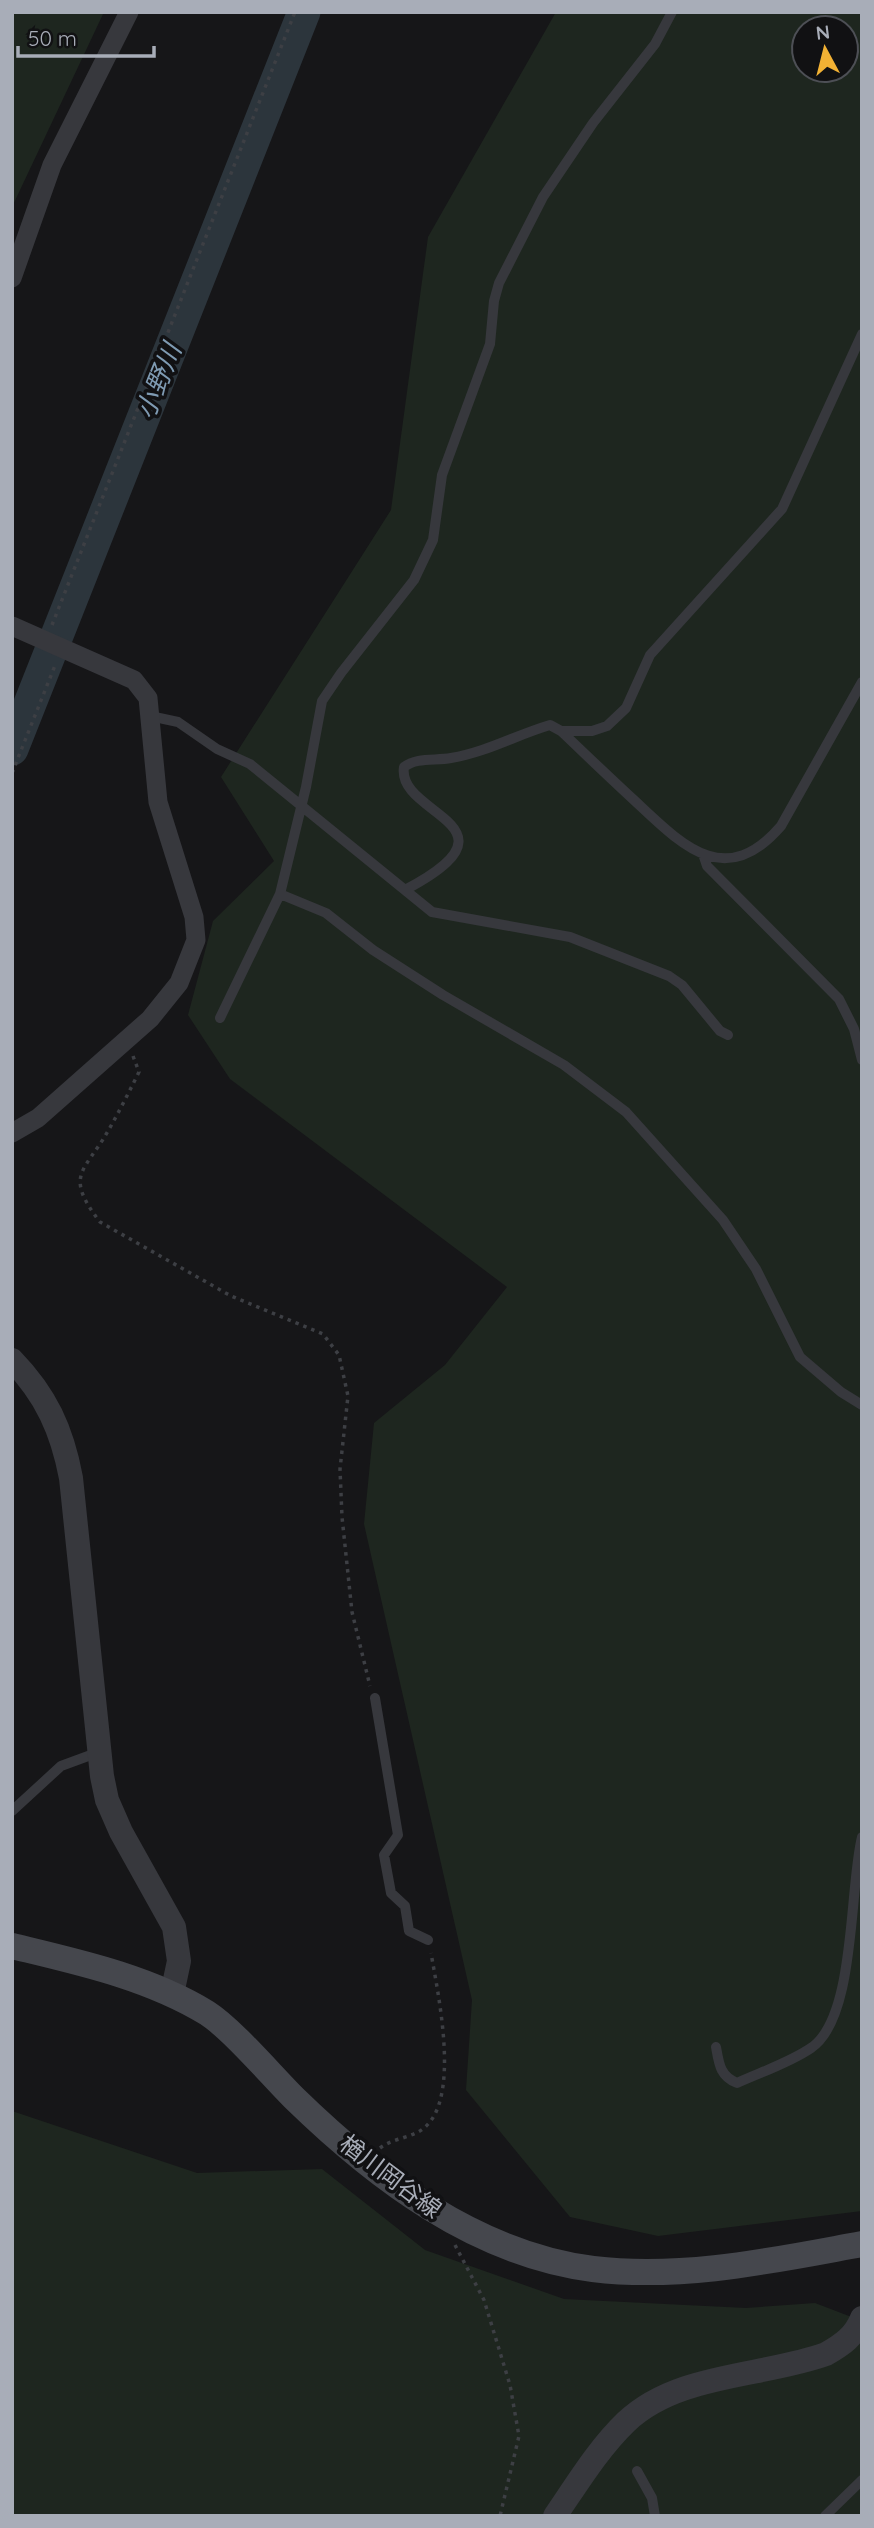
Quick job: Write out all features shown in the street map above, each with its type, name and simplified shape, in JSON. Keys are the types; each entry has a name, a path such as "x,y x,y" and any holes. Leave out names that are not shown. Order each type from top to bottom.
{"main road":[{"name":"楢川岡谷線","path":"12,1945 144,1982 210,2015 297,2101 365,2160 423,2205 455,2222 531,2254 592,2268 662,2272 734,2266 861,2248"}],"street":[{"path":"12,278 52,165 129,12"},
{"path":"12,626 134,680 148,698 158,802 194,917 196,940 179,983 150,1019 38,1118 12,1133"},
{"path":"12,1360 33,1381 45,1399 64,1440 72,1492 99,1752 107,1800 121,1832 174,1927 179,1961 172,1994"},
{"path":"555,2516 613,2436 627,2421 657,2400 826,2354 845,2343 858,2328 862,2318"}],"lane":[{"path":"220,1018 280,894 322,701 414,580 433,540 442,475 490,344 494,300 508,264 543,197 593,123 655,44 672,12"},
{"path":"561,731 592,731 607,726 626,708 650,654 782,509 862,334"},
{"path":"405,890 438,873 456,853 457,837 454,825 429,807 405,781 404,767 412,761 451,758 485,750 550,725 561,731 683,846 709,857 741,855 765,845 781,826 862,682"},
{"path":"150,716 178,722 217,749 250,764 432,912 570,937 669,976 682,985 720,1031 728,1035"},
{"path":"703,854 708,866 839,999 854,1029 862,1060"},
{"path":"280,894 326,913 373,950 443,995 565,1065 626,1112 723,1220 756,1269 800,1357 820,1376 862,1405"},
{"path":"375,1698 398,1835 384,1855 391,1893 405,1906 409,1931 428,1940"},
{"path":"12,1811 61,1766 99,1752"},
{"path":"716,2047 719,2067 726,2078 737,2083 811,2048 826,2033 841,2000 862,1837"},
{"path":"637,2471 652,2498 655,2516"},
{"path":"825,2516 862,2480"}],"path":[{"path":"12,773 54,645 295,12"},
{"path":"127,1039 139,1072 107,1134 82,1166 80,1185 88,1206 100,1222 231,1296 323,1334 339,1355 348,1396 340,1469 349,1585 363,1661 375,1698"},
{"path":"365,2160 386,2143 424,2129 437,2113 442,2091 444,2028 428,1940"},
{"path":"455,2222 455,2249 476,2282 498,2343 510,2385 519,2436 500,2516"}],"shaded area":[{"path":"12,12 104,12 12,207"},
{"path":"556,12 862,12 862,2211 658,2236 570,2217 466,2090 472,2000 364,1524 374,1423 445,1365 507,1287 230,1079 188,1015 213,921 274,861 221,777 391,510 428,237"},
{"path":"12,2111 197,2173 322,2169 425,2250 564,2299 746,2308 815,2303 862,2321 862,2516 12,2516"}],"waterway":[{"name":"小野川","path":"12,749 304,12"}]}
